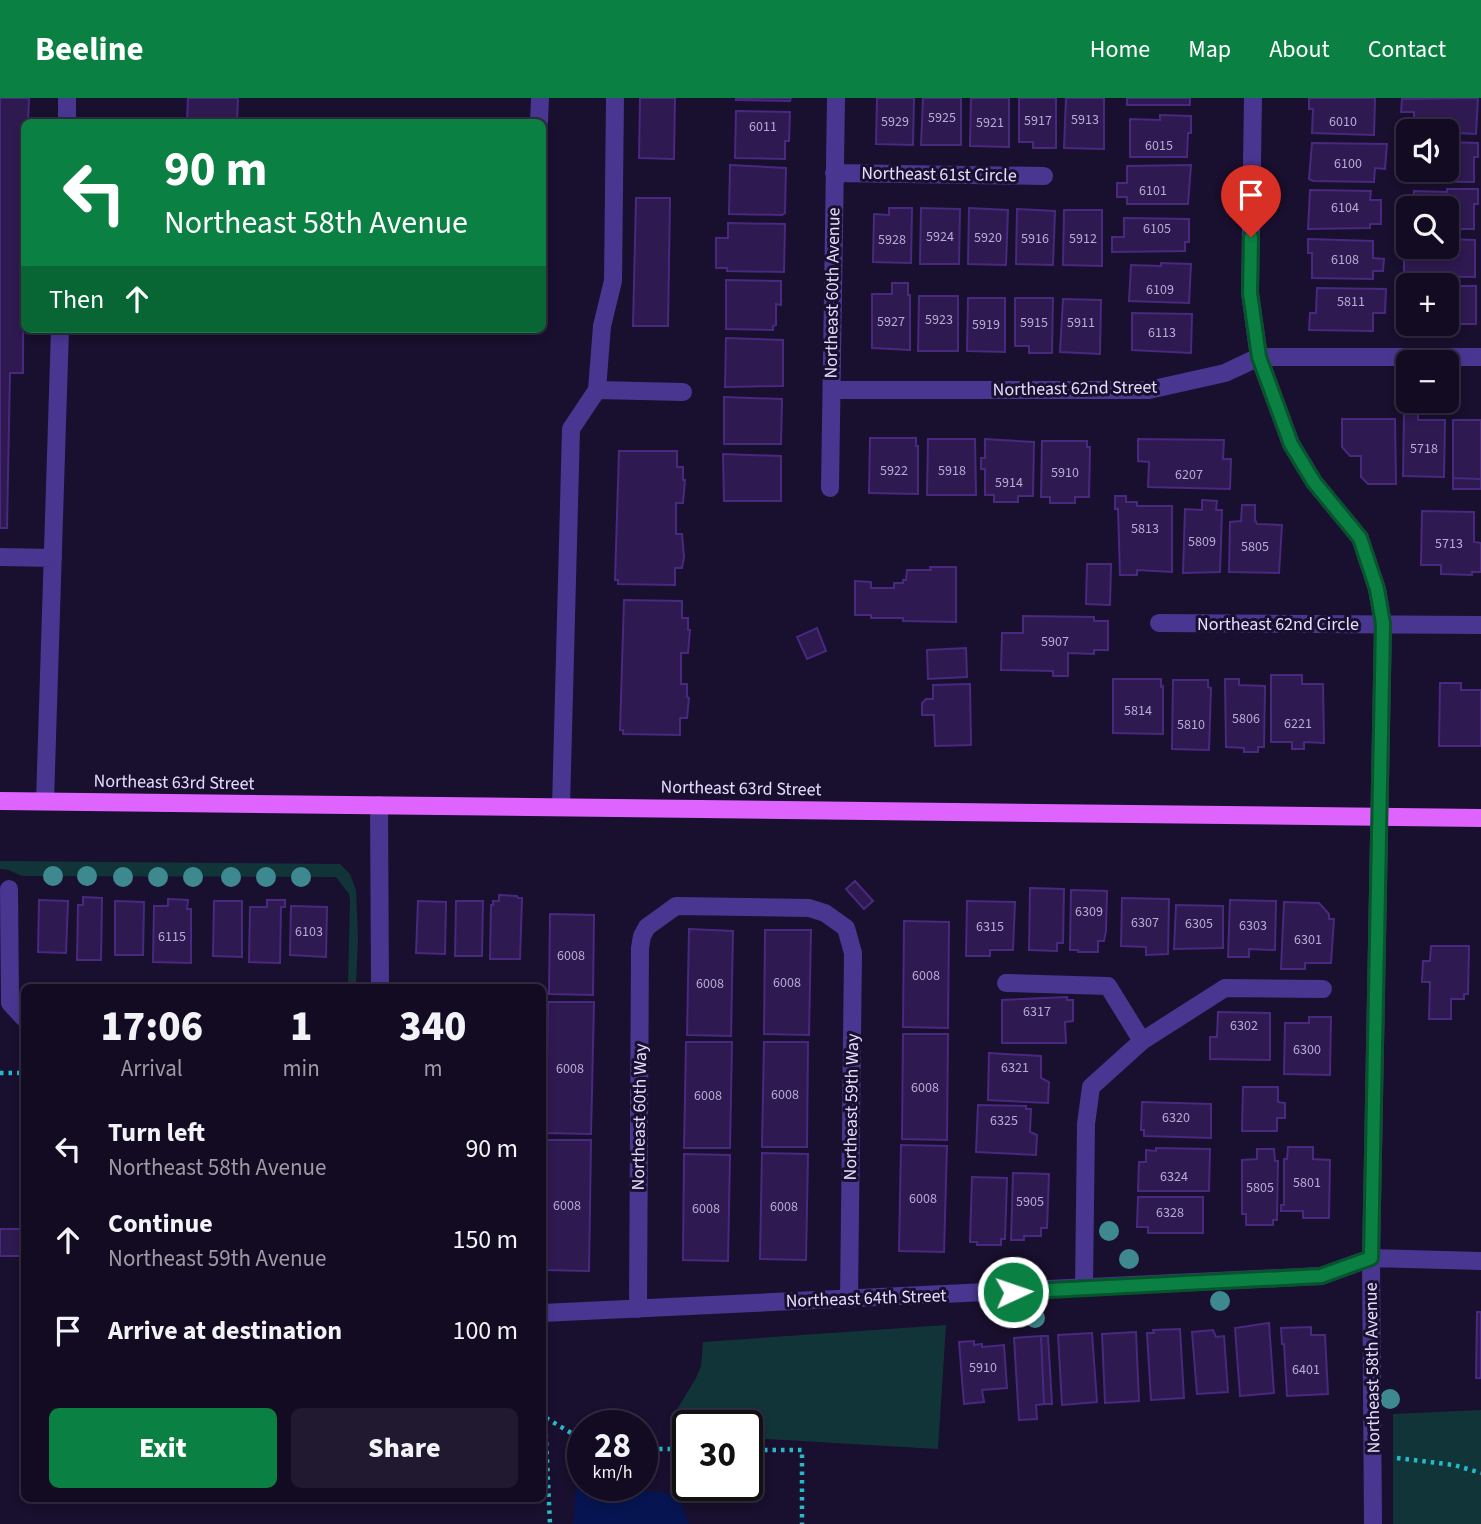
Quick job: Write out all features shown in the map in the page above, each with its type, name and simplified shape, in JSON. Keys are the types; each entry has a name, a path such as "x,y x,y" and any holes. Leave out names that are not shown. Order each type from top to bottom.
{"main road":[{"name":"Northeast 63rd Street","path":"0,801 1481,818"}],"street":[{"path":"67,119 68,98"},
{"path":"539,119 540,98"},
{"path":"561,807 570,429 597,390 602,326 613,281 615,98"},
{"name":"Northeast 60th Avenue","path":"830,488 836,98"},
{"name":"Northeast 58th Avenue","path":"1253,98 1250,293 1259,357 1291,444 1314,482 1360,538 1377,589 1383,624 1371,1258 1373,1524"},
{"name":"Northeast 61st Circle","path":"834,173 1044,176"},
{"path":"46,801 60,333"},
{"name":"Northeast 62nd Street","path":"832,390 1149,390 1225,373 1259,357 1481,357"},
{"path":"597,390 683,392"},
{"path":"0,557 53,558"},
{"name":"Northeast 62nd Circle","path":"1159,623 1481,625"},
{"path":"379,805 380,984"},
{"path":"9,889 9,1003 21,1015"},
{"name":"Northeast 60th Way","path":"638,1308 642,936 647,927 676,906 809,908 825,913 836,921"},
{"name":"Northeast 59th Way","path":"836,921 846,928 853,953 849,1298"},
{"path":"1006,983 1108,986 1142,1041"},
{"path":"1084,1288 1086,1124 1091,1087 1142,1041 1225,988 1323,989"},
{"name":"Northeast 64th Street","path":"546,1313 1321,1276 1371,1258 1481,1261"}],"path":[{"path":"0,1073 21,1073"},
{"path":"546,1419 567,1431"},
{"path":"546,1439 550,1524"},
{"path":"763,1450 802,1450 802,1524"},
{"path":"1397,1458 1454,1465 1481,1473"}],"green space":[{"path":"0,861 340,864 350,874 356,890 356,984 348,984 349,894 336,877 24,876 0,869"},
{"path":"946,1325 938,1449 763,1439 763,1410 677,1410 701,1366 703,1342"},
{"path":"1481,1410 1481,1524 1393,1524 1393,1414"}],"shaded area":[{"path":"658,1492 672,1496 672,1501 680,1501 689,1524 573,1524 575,1501 658,1501"}],"building":[{"path":"0,98 29,98 28,119 21,119 23,373 10,373 7,528 0,528"},
{"path":"188,98 238,98 237,119 187,119"},
{"path":"640,98 675,98 674,159 639,158"},
{"path":"736,98 791,98 790,101"},
{"path":"877,98 914,98 913,145 876,144"},
{"path":"923,98 961,98 961,145 921,145"},
{"path":"971,98 1009,98 1009,147 970,146"},
{"path":"1019,98 1056,98 1056,148 1033,148 1033,142 1019,142"},
{"path":"1066,98 1104,98 1104,149 1064,148"},
{"path":"1127,98 1190,98 1190,105 1127,105"},
{"path":"1309,98 1375,98 1374,135 1312,133 1313,109 1309,109"},
{"path":"1478,98 1476,134 1459,133 1459,119 1414,119 1414,112 1401,112 1402,99"},
{"path":"736,111 790,112 785,159 735,158"},
{"path":"1160,115 1191,116 1187,157 1130,157 1130,119 1160,120"},
{"path":"1459,142 1478,143 1478,157 1474,157 1474,182 1459,182"},
{"path":"1312,143 1387,144 1385,169 1375,168 1374,182 1313,181 1309,179"},
{"path":"730,165 786,168 785,213 729,214"},
{"path":"1191,165 1188,204 1127,204 1127,197 1117,197 1117,183 1127,183 1127,166"},
{"path":"1447,189 1478,189 1478,204 1474,204 1474,229 1459,229 1459,196 1414,196 1414,191 1447,192"},
{"path":"1310,190 1371,191 1370,200 1381,200 1381,224 1370,224 1370,228 1308,229"},
{"path":"636,198 670,198 668,326 633,326"},
{"path":"889,208 912,208 911,263 873,262 874,214 889,215"},
{"path":"921,208 960,209 959,264 920,264"},
{"path":"969,208 1008,210 1006,265 968,264"},
{"path":"1017,209 1055,211 1053,265 1016,264"},
{"path":"1064,210 1102,210 1102,266 1063,265"},
{"path":"1124,218 1189,219 1189,242 1185,242 1185,251 1112,252 1112,237 1124,237"},
{"path":"728,223 785,224 784,272 727,271 727,268 716,268 716,238 728,238"},
{"path":"1308,239 1373,241 1373,258 1384,259 1383,271 1373,271 1373,279 1312,278 1312,253 1308,253"},
{"path":"1459,239 1475,240 1475,277 1459,277 1459,273 1404,273 1404,259 1459,259"},
{"path":"1161,263 1191,264 1189,303 1129,301 1131,265 1161,266"},
{"path":"726,280 781,281 781,305 776,304 776,325 773,330 726,329"},
{"path":"892,283 908,283 910,350 872,348 872,294 892,294"},
{"path":"1459,286 1476,286 1476,324 1459,324"},
{"path":"1317,288 1386,289 1385,313 1373,313 1373,331 1309,330 1310,313 1316,313"},
{"path":"919,296 958,296 958,351 918,351"},
{"path":"968,298 1005,298 1005,352 967,351"},
{"path":"1015,298 1053,298 1052,353 1029,353 1029,346 1015,346"},
{"path":"1063,299 1101,300 1100,354 1060,352"},
{"path":"1132,313 1192,314 1191,353 1132,350"},
{"path":"726,338 783,340 783,386 725,387"},
{"path":"724,397 782,399 781,444 724,444"},
{"path":"1404,413 1418,414 1418,420 1445,420 1444,477 1403,476"},
{"path":"1342,419 1395,419 1396,484 1368,484 1361,477 1361,456 1350,456 1342,447"},
{"path":"1453,420 1481,420 1481,479 1453,478"},
{"path":"870,438 916,438 918,494 869,493"},
{"path":"928,439 975,439 976,495 927,495"},
{"path":"985,439 1034,442 1033,496 1018,496 1018,502 994,502 994,495 985,495 985,469 981,469 981,458 985,458"},
{"path":"1138,439 1224,440 1223,459 1231,459 1230,489 1148,487 1149,462 1138,461"},
{"path":"1042,441 1087,441 1087,447 1090,447 1089,497 1075,497 1075,503 1050,503 1050,497 1041,497"},
{"path":"619,451 677,451 677,467 683,467 685,480 683,503 676,503 676,534 682,534 684,557 682,568 675,568 675,585 618,584 618,580 615,580"},
{"path":"723,454 781,456 781,501 724,501"},
{"path":"1453,478 1481,479 1481,489 1453,489"},
{"path":"1115,496 1126,496 1126,502 1137,502 1137,506 1172,506 1172,572 1137,570 1137,575 1120,575 1118,509 1115,509"},
{"path":"1202,500 1217,501 1216,510 1222,510 1220,572 1183,573 1185,509 1202,510"},
{"path":"1242,505 1255,505 1257,524 1282,525 1279,573 1229,572 1230,522 1241,521"},
{"path":"1422,511 1474,512 1474,542 1481,543 1481,572 1472,572 1472,575 1441,574 1441,565 1421,565"},
{"path":"1087,564 1111,564 1110,605 1086,604"},
{"path":"930,567 956,567 956,622 903,621 903,618 855,615 855,581 871,582 871,588 894,588 894,583 903,583 903,580 906,580 907,570 931,570"},
{"path":"624,600 682,601 682,618 688,618 690,630 688,653 681,653 681,684 687,684 689,698 687,718 680,718 680,735 623,734 623,730 620,730"},
{"path":"1023,616 1094,617 1094,621 1108,621 1108,650 1094,650 1094,654 1068,653 1068,676 1053,676 1053,671 1001,670 1002,633 1023,633"},
{"path":"817,628 826,651 807,659 797,637"},
{"path":"966,648 967,677 928,679 927,650"},
{"path":"1271,675 1302,675 1302,684 1323,684 1324,743 1304,742 1304,749 1292,749 1292,742 1271,742"},
{"path":"1113,679 1161,679 1163,734 1113,733"},
{"path":"1225,679 1239,679 1239,685 1265,686 1264,747 1258,747 1258,752 1244,752 1244,748 1226,747"},
{"path":"1173,680 1208,680 1208,687 1211,688 1209,750 1172,749"},
{"path":"1440,683 1461,683 1461,690 1481,690 1481,746 1439,746"},
{"path":"970,684 971,745 935,746 934,715 922,715 922,703 926,699 933,699 933,685"},
{"path":"855,881 873,901 864,909 846,889"},
{"path":"1030,888 1064,889 1063,943 1057,943 1057,951 1029,950"},
{"path":"1071,890 1107,891 1106,931 1104,941 1098,941 1098,952 1070,950"},
{"path":"499,895 522,898 520,959 490,959 491,905 493,901 499,901"},
{"path":"83,897 102,898 101,960 77,960 78,905 83,905"},
{"path":"1122,898 1169,899 1168,954 1146,955 1146,947 1121,946"},
{"path":"168,899 188,900 187,909 191,909 191,963 153,962 154,906 168,906"},
{"path":"39,900 68,901 66,953 38,952"},
{"path":"267,900 285,900 285,907 281,907 280,963 249,962 250,907 267,907"},
{"path":"1230,900 1276,901 1275,950 1249,949 1249,957 1228,957"},
{"path":"115,901 144,902 143,955 115,955"},
{"path":"214,901 242,901 242,957 213,956"},
{"path":"418,901 446,902 445,954 416,953"},
{"path":"456,901 483,901 482,956 455,956"},
{"path":"967,901 1015,902 1013,950 990,950 990,956 966,956"},
{"path":"1284,902 1319,903 1329,914 1329,919 1334,919 1331,963 1305,963 1305,969 1281,969"},
{"path":"1176,905 1223,906 1223,948 1174,949"},
{"path":"291,906 327,907 326,957 290,955"},
{"path":"550,914 594,915 593,995 549,994"},
{"path":"904,921 949,922 948,1028 903,1027"},
{"path":"689,929 733,931 731,1036 687,1035"},
{"path":"765,930 811,930 809,1035 764,1034"},
{"path":"1431,946 1469,946 1468,994 1464,994 1464,999 1451,999 1451,1019 1429,1019 1430,982 1422,982 1423,961 1430,961"},
{"path":"1067,997 1067,1000 1073,1000 1073,1021 1065,1022 1066,1043 1002,1043 1002,1000"},
{"path":"548,1002 594,1002 591,1134 546,1133"},
{"path":"1218,1012 1270,1013 1270,1060 1210,1059 1210,1037 1217,1037"},
{"path":"1309,1017 1331,1017 1330,1075 1284,1074 1285,1023 1309,1023"},
{"path":"903,1034 948,1034 947,1140 902,1139"},
{"path":"686,1042 732,1042 730,1148 684,1148"},
{"path":"764,1042 808,1042 807,1147 762,1147"},
{"path":"989,1053 1041,1056 1041,1078 1049,1082 1048,1103 988,1100"},
{"path":"1243,1087 1278,1087 1278,1102 1285,1103 1285,1118 1277,1118 1277,1131 1242,1131"},
{"path":"1142,1102 1211,1104 1211,1138 1144,1136 1144,1130 1141,1130"},
{"path":"978,1105 1026,1106 1026,1109 1031,1109 1030,1132 1037,1135 1036,1155 976,1152"},
{"path":"546,1140 591,1140 589,1271 546,1270"},
{"path":"901,1145 947,1146 944,1252 899,1251"},
{"path":"1288,1147 1313,1147 1313,1159 1330,1160 1329,1218 1303,1218 1303,1211 1281,1211 1281,1205 1284,1205 1284,1159 1287,1159"},
{"path":"1156,1148 1210,1149 1209,1191 1138,1191 1139,1162 1146,1162 1146,1150 1156,1151"},
{"path":"1257,1149 1274,1149 1275,1161 1278,1161 1277,1220 1273,1220 1273,1225 1246,1225 1246,1214 1242,1214 1242,1160 1257,1159"},
{"path":"762,1153 808,1154 806,1260 760,1259"},
{"path":"684,1154 730,1155 728,1261 683,1260"},
{"path":"1013,1173 1049,1174 1047,1228 1041,1228 1041,1236 1024,1236 1024,1240 1011,1240"},
{"path":"972,1177 1007,1178 1005,1239 1001,1239 1001,1245 977,1245 977,1242 970,1242"},
{"path":"1138,1197 1203,1197 1203,1233 1148,1233 1148,1227 1137,1227"},
{"path":"0,1229 21,1229 21,1256 0,1256"},
{"path":"1477,1312 1481,1312 1481,1378 1476,1378"},
{"path":"1269,1323 1274,1393 1240,1396 1235,1328"},
{"path":"1311,1327 1311,1335 1325,1335 1328,1394 1287,1396 1281,1328"},
{"path":"1180,1329 1184,1398 1151,1400 1147,1333 1154,1333 1153,1330"},
{"path":"1213,1330 1216,1337 1224,1336 1228,1392 1197,1394 1192,1332"},
{"path":"1136,1332 1139,1401 1105,1403 1102,1334"},
{"path":"1092,1333 1097,1402 1062,1405 1058,1335"},
{"path":"1041,1336 1048,1336 1052,1404 1044,1404"},
{"path":"1041,1336 1044,1404 1036,1405 1037,1419 1019,1420 1014,1338"},
{"path":"974,1341 974,1345 982,1344 982,1347 1004,1345 1007,1388 982,1390 984,1402 964,1404 959,1342"}],"route":[{"path":"1013,1292 1321,1276 1371,1258 1383,624 1377,589 1360,538 1314,482 1291,444 1259,357 1250,293 1251,237"}]}
